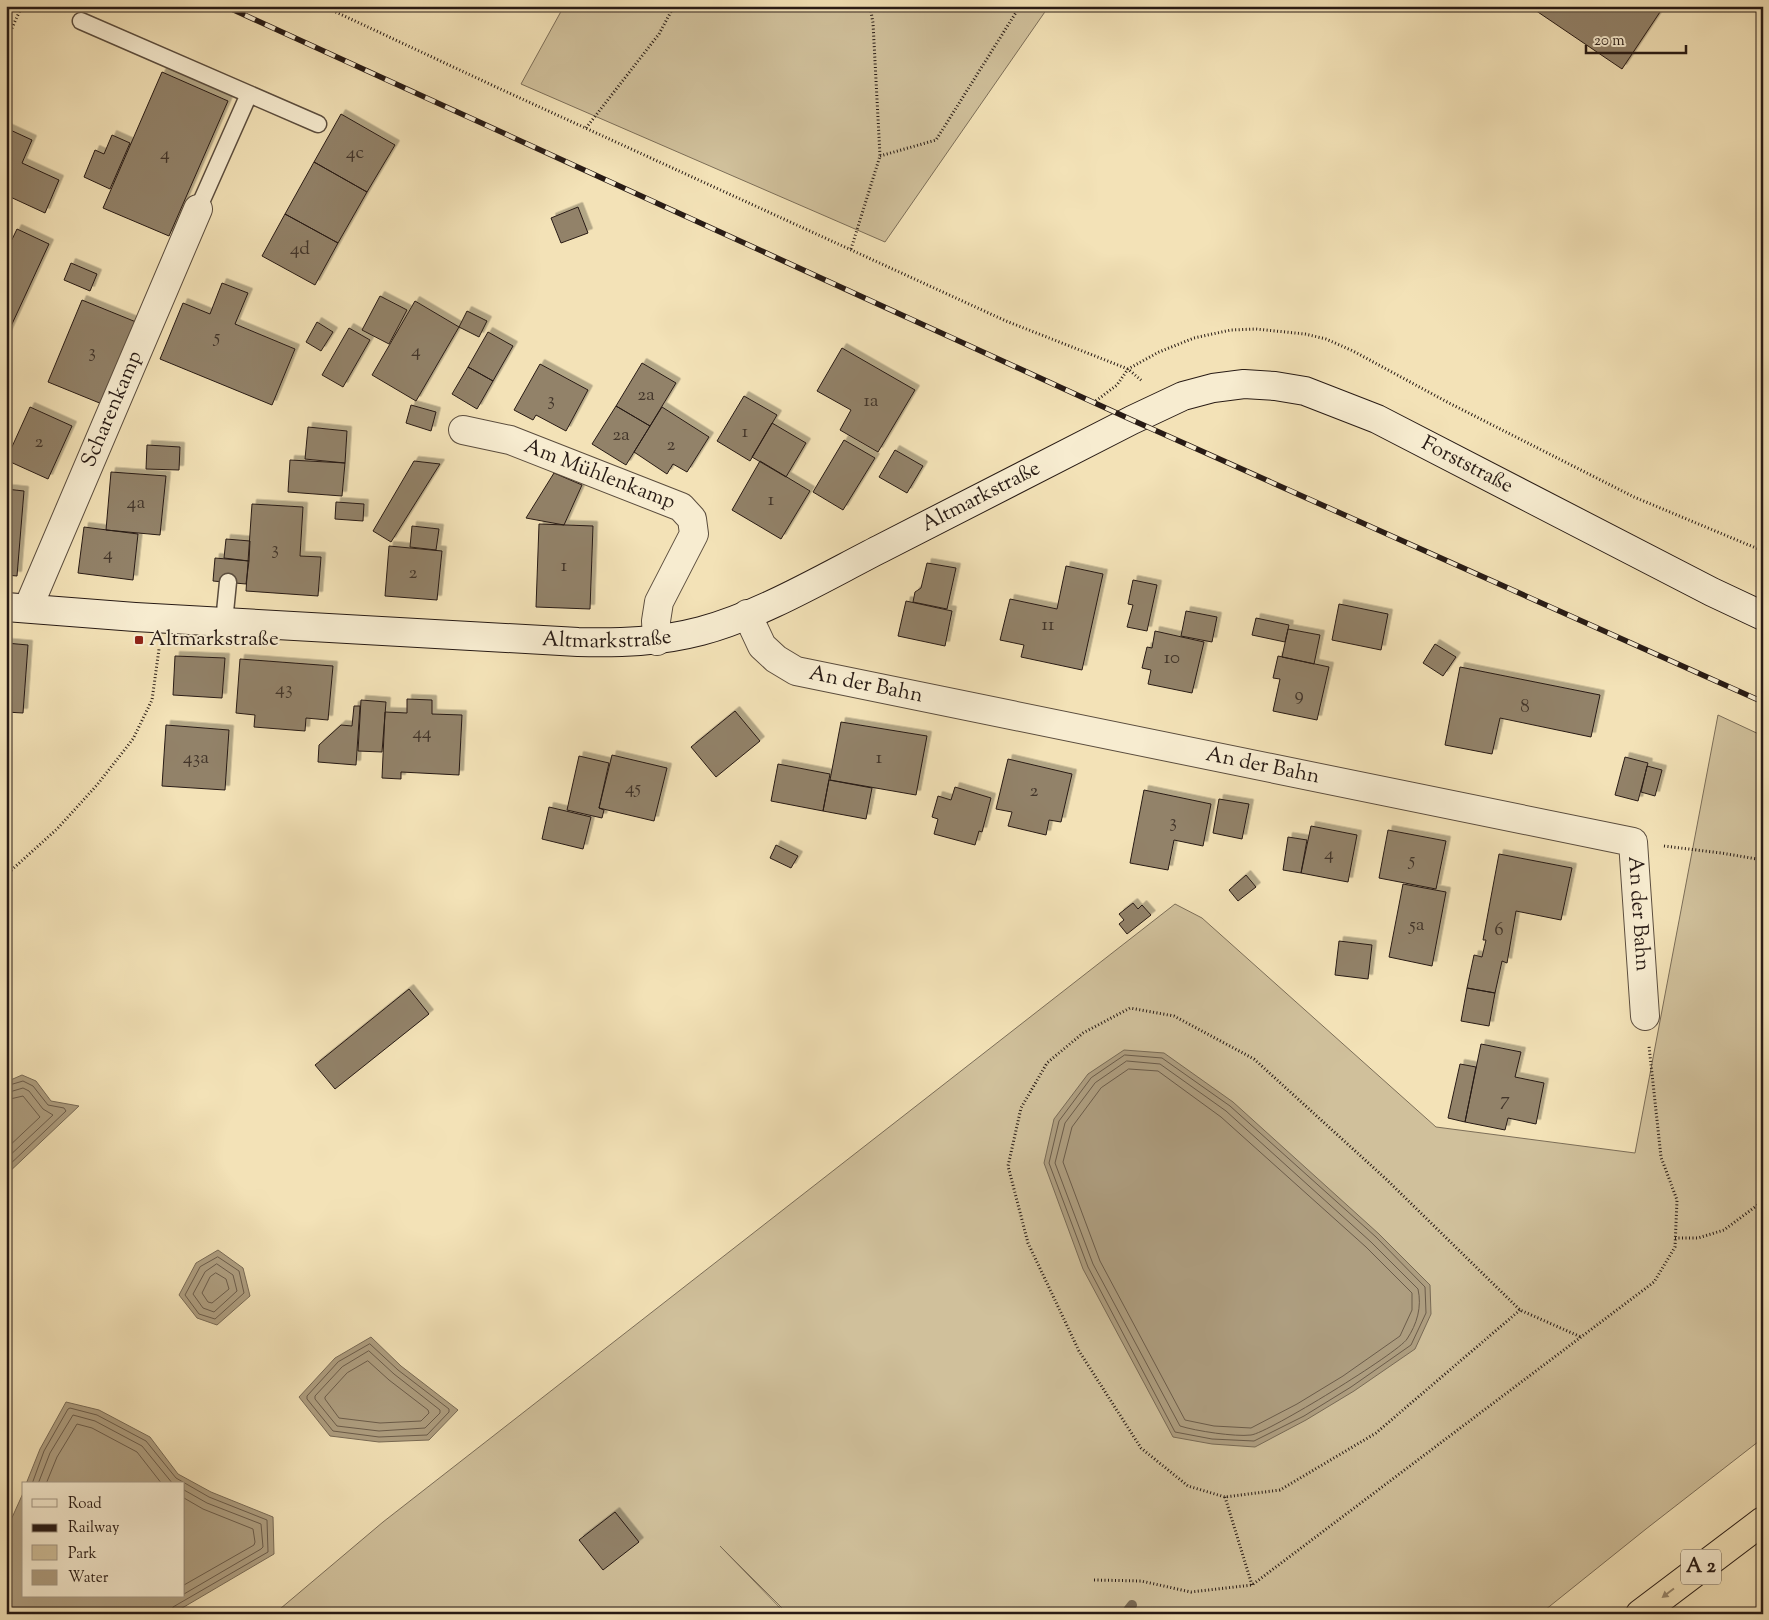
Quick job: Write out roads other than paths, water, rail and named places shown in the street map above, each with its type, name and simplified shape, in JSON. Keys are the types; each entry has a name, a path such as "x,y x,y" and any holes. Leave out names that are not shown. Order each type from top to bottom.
{"highway":[{"name":"A 2","path":"1640,1614 1763,1521"}],"street":[{"name":"Scharenkamp","path":"17,607 198,209"},
{"name":"Forststraße","path":"1157,407 1213,388 1244,384 1305,391 1377,419 1712,592 1763,616"},
{"name":"Altmarkstraße","path":"17,607 224,622 578,642 630,643 657,641 700,631 748,614 794,593 1157,407"},
{"name":"Am Mühlenkamp","path":"463,430 510,440 681,507 692,519 694,534 659,602 656,621 657,641"},
{"name":"An der Bahn","path":"748,614 762,646 776,659 796,671 1633,842 1645,1016"}],"lane":[{"path":"81,21 318,124"},
{"path":"198,209 249,94"},
{"path":"224,622 228,582"}],"water":[{"path":"1124,1050 1164,1053 1233,1102 1379,1234 1430,1285 1431,1314 1415,1349 1354,1391 1306,1420 1255,1447 1212,1444 1173,1437 1083,1269 1044,1163 1054,1119 1088,1074"},
{"path":"22,1075 36,1081 51,1101 79,1106 6,1175 6,1082"},
{"path":"218,1250 243,1268 250,1296 217,1325 197,1318 179,1295 196,1263"},
{"path":"371,1337 401,1366 458,1410 429,1440 379,1442 330,1436 299,1397 335,1358"},
{"path":"66,1402 99,1410 150,1437 178,1474 211,1492 273,1517 274,1554 172,1614 6,1614 6,1531 22,1495 22,1598 185,1598 185,1482 27,1482 40,1449"}],"waterway":[{"path":"1125,1614 1132,1605"}],"railway":[{"path":"225,6 1132,420 1763,702"}],"place":[{"name":"Altmarkstraße","path":"139,640"}]}
